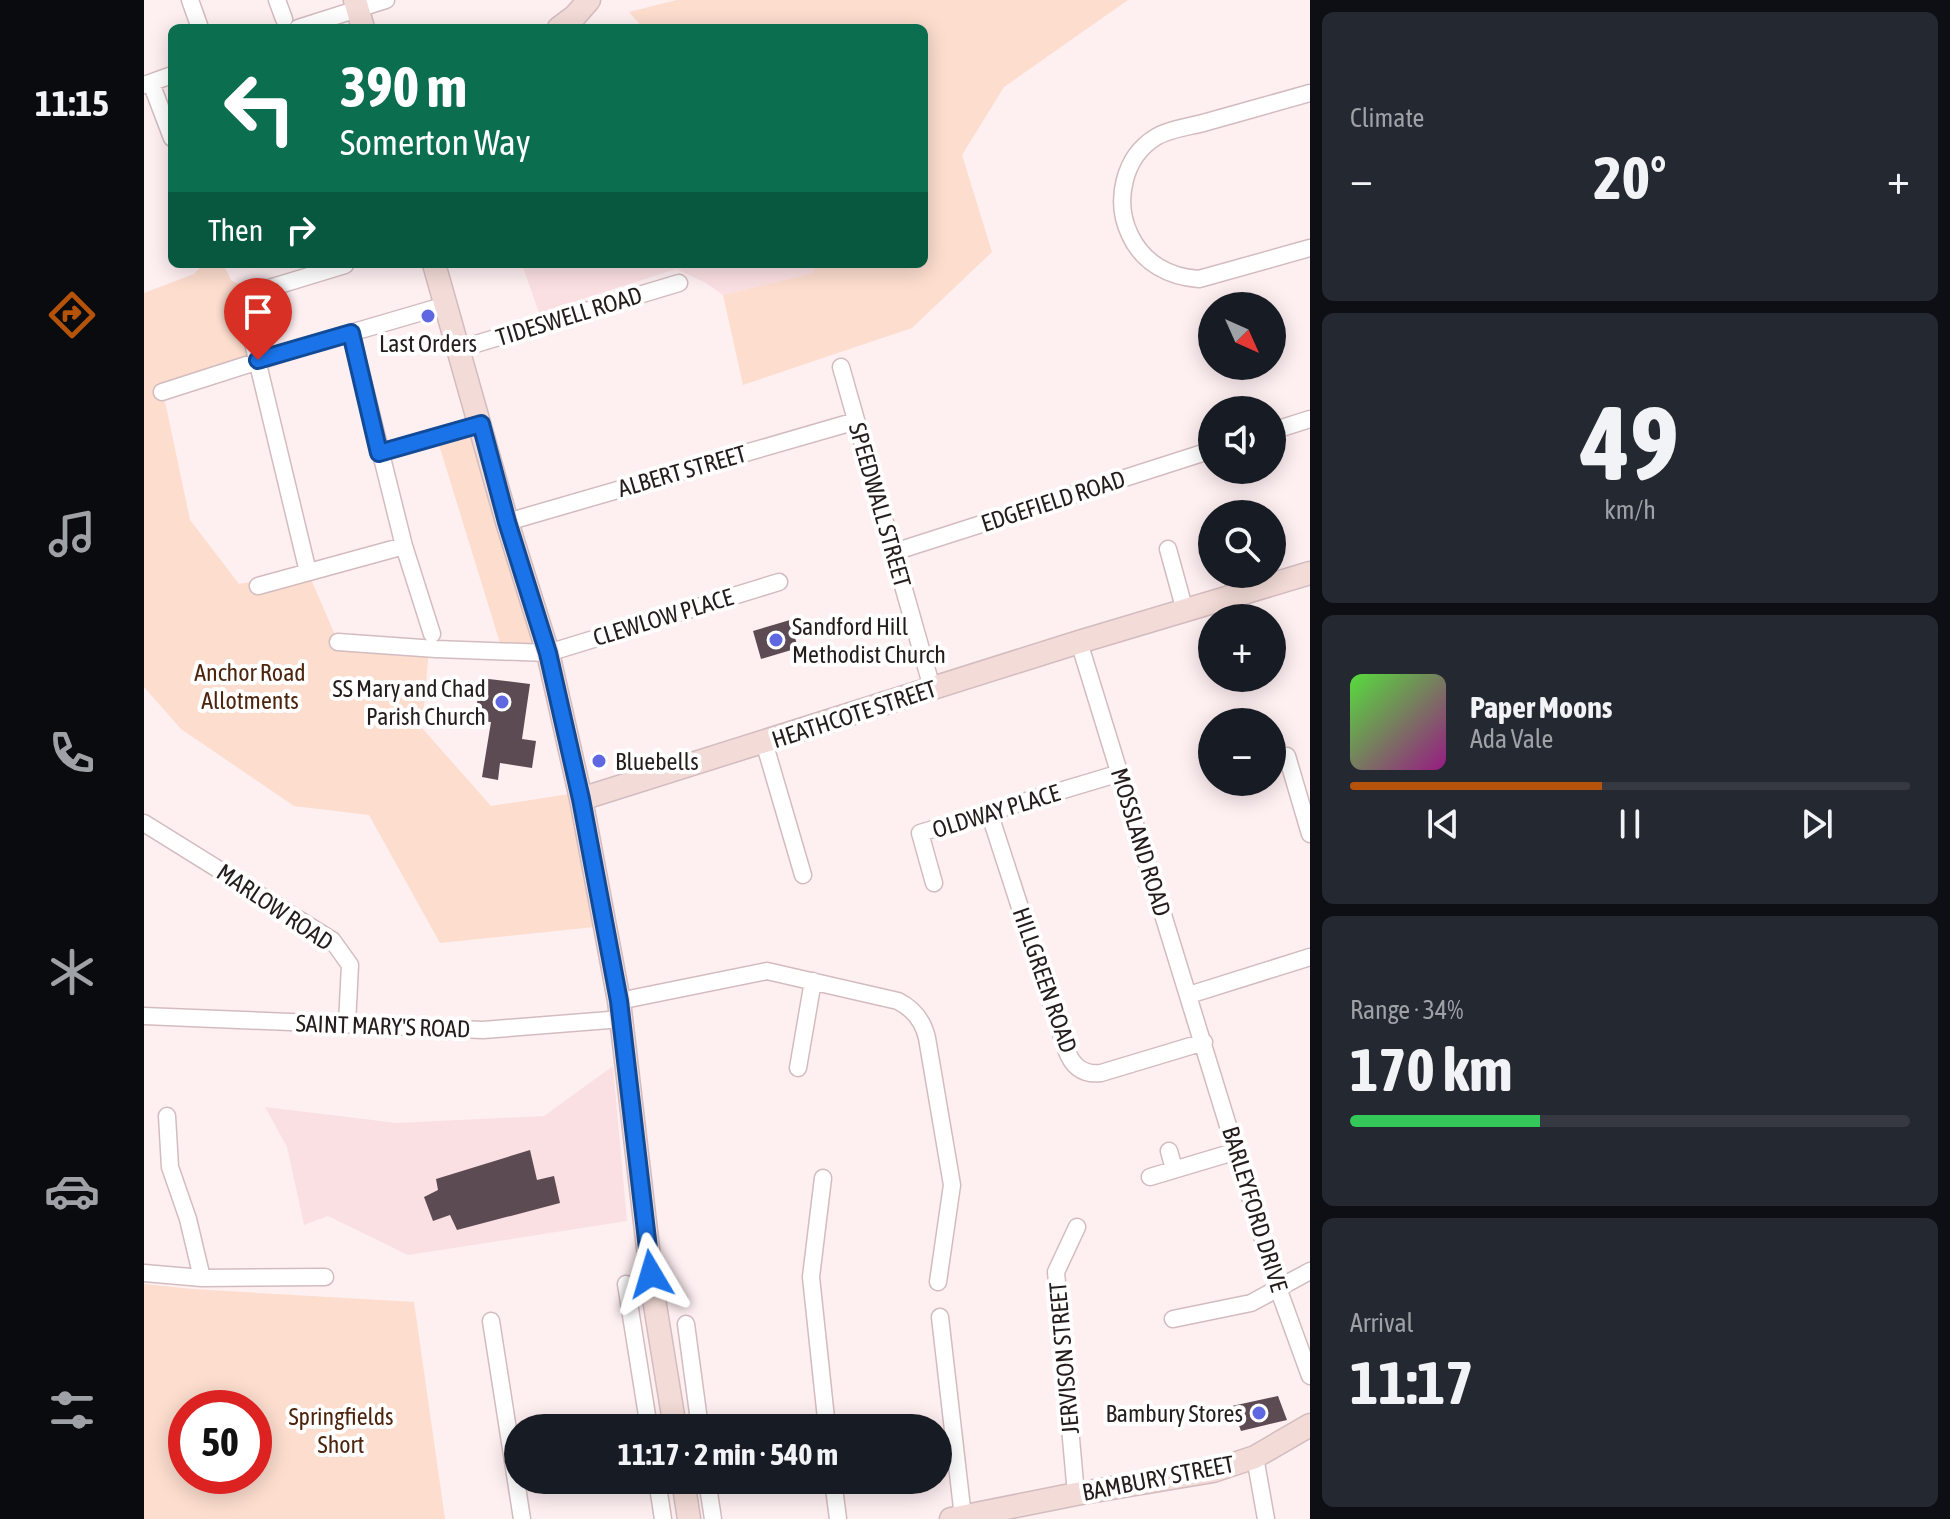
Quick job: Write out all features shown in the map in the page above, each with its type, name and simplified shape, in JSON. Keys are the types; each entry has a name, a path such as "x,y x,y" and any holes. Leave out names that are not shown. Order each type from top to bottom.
{"main road":[{"path":"564,24 589,0"},
{"path":"435,268 507,522 548,653 581,799 620,1010 654,1299 673,1414"},
{"name":"HEATHCOTE STREET","path":"581,799 1079,642 1310,573"},
{"name":"BAMBURY STREET","path":"957,1518 1213,1471 1255,1457 1310,1425"},
{"path":"685,1494 689,1519"}],"street":[{"path":"190,0 199,24"},
{"path":"277,0 291,24 358,12 386,0"},
{"path":"168,76 147,84 168,129"},
{"path":"1310,93 1158,135 1138,153 1122,190 1127,229 1140,252 1161,269 1186,278 1199,279 1310,248"},
{"path":"308,572 246,314 246,302 253,293 335,268"},
{"name":"TIDESWELL ROAD","path":"459,349 679,283"},
{"path":"162,392 258,360 446,305"},
{"path":"351,333 404,546 432,634"},
{"name":"SPEEDWALL STREET","path":"841,367 932,688"},
{"path":"1286,427 1310,419"},
{"name":"ALBERT STREET","path":"507,522 856,421"},
{"path":"379,453 481,424"},
{"name":"EDGEFIELD ROAD","path":"894,552 1198,454"},
{"path":"258,586 404,546"},
{"path":"1168,549 1185,611"},
{"name":"CLEWLOW PLACE","path":"338,642 386,638 548,653 779,582"},
{"name":"MOSSLAND ROAD","path":"1079,642 1204,1042"},
{"path":"764,742 803,875"},
{"path":"1286,755 1310,834"},
{"name":"OLDWAY PLACE","path":"934,883 920,833 1120,773"},
{"name":"HILLGREEN ROAD","path":"989,812 1069,1055 1076,1066 1087,1073 1101,1073 1204,1042"},
{"name":"MARLOW ROAD","path":"144,823 332,940 350,965 347,1024"},
{"path":"1189,995 1310,957"},
{"name":"SAINT MARY'S ROAD","path":"144,1016 483,1030 620,1010 767,971 898,1001 918,1016 926,1030 952,1185 938,1282"},
{"path":"798,1068 813,981"},
{"name":"BARLEYFORD DRIVE","path":"1204,1042 1278,1288 1310,1376"},
{"path":"167,1116 170,1167 188,1219 202,1278"},
{"path":"1169,1151 1174,1169"},
{"path":"1150,1177 1237,1151"},
{"path":"823,1178 811,1277 826,1414"},
{"name":"JERVISON STREET","path":"1076,1494 1056,1272 1077,1227"},
{"path":"1173,1319 1251,1303 1310,1271"},
{"path":"144,1273 316,1283"},
{"path":"626,1284 647,1414"},
{"path":"940,1317 957,1518"},
{"path":"491,1321 522,1519"},
{"path":"686,1324 698,1414"},
{"path":"495,1352 514,1349"},
{"path":"1255,1457 1266,1519"},
{"path":"659,1494 663,1519"},
{"path":"709,1494 713,1519"},
{"path":"835,1494 838,1519"}],"shaded area":[{"path":"523,268 814,268 815,273 723,295 676,269 539,313"},
{"path":"613,1066 627,1221 408,1255 328,1216 304,1225 287,1147 265,1107 397,1123 544,1116"}],"green space":[{"path":"677,0 1128,0 1004,87 962,155 992,252 912,328 743,385 723,295 814,273 813,268 928,268 928,24 640,24 629,12"},
{"name":"Anchor Road Allotments","path":"199,268 225,268 231,280 253,293 246,302 258,360 163,392 190,520 239,584 308,572 338,642 429,649 422,728 491,806 570,794 594,927 440,943 369,815 294,806 181,729 144,687 144,293 194,274"},
{"path":"481,424 548,653 504,656 436,435"},
{"name":"Springfields Short","path":"144,1284 414,1302 445,1519 144,1519"}],"building":[{"name":"Sandford Hill Methodist Church","path":"790,620 798,648 761,659 753,631"},
{"path":"480,678 530,684 522,739 536,741 532,768 500,763 498,780 482,777 491,722 475,721"},
{"path":"530,1150 537,1180 554,1176 560,1203 457,1230 450,1215 433,1221 424,1197 438,1190 436,1179"},
{"name":"Bambury Stores","path":"1278,1396 1287,1420 1241,1431 1232,1406"}],"place":[{"name":"Last Orders","path":"428,316"},
{"name":"Sandford Hill Methodist Church","path":"776,640"},
{"name":"SS Mary and Chad Parish Church","path":"502,702"},
{"name":"Bluebells","path":"599,761"},
{"name":"Bambury Stores","path":"1259,1413"}],"route":[{"path":"258,360 351,333 379,453 481,424 507,522 548,653 581,799 619,1001 651,1274"}]}
